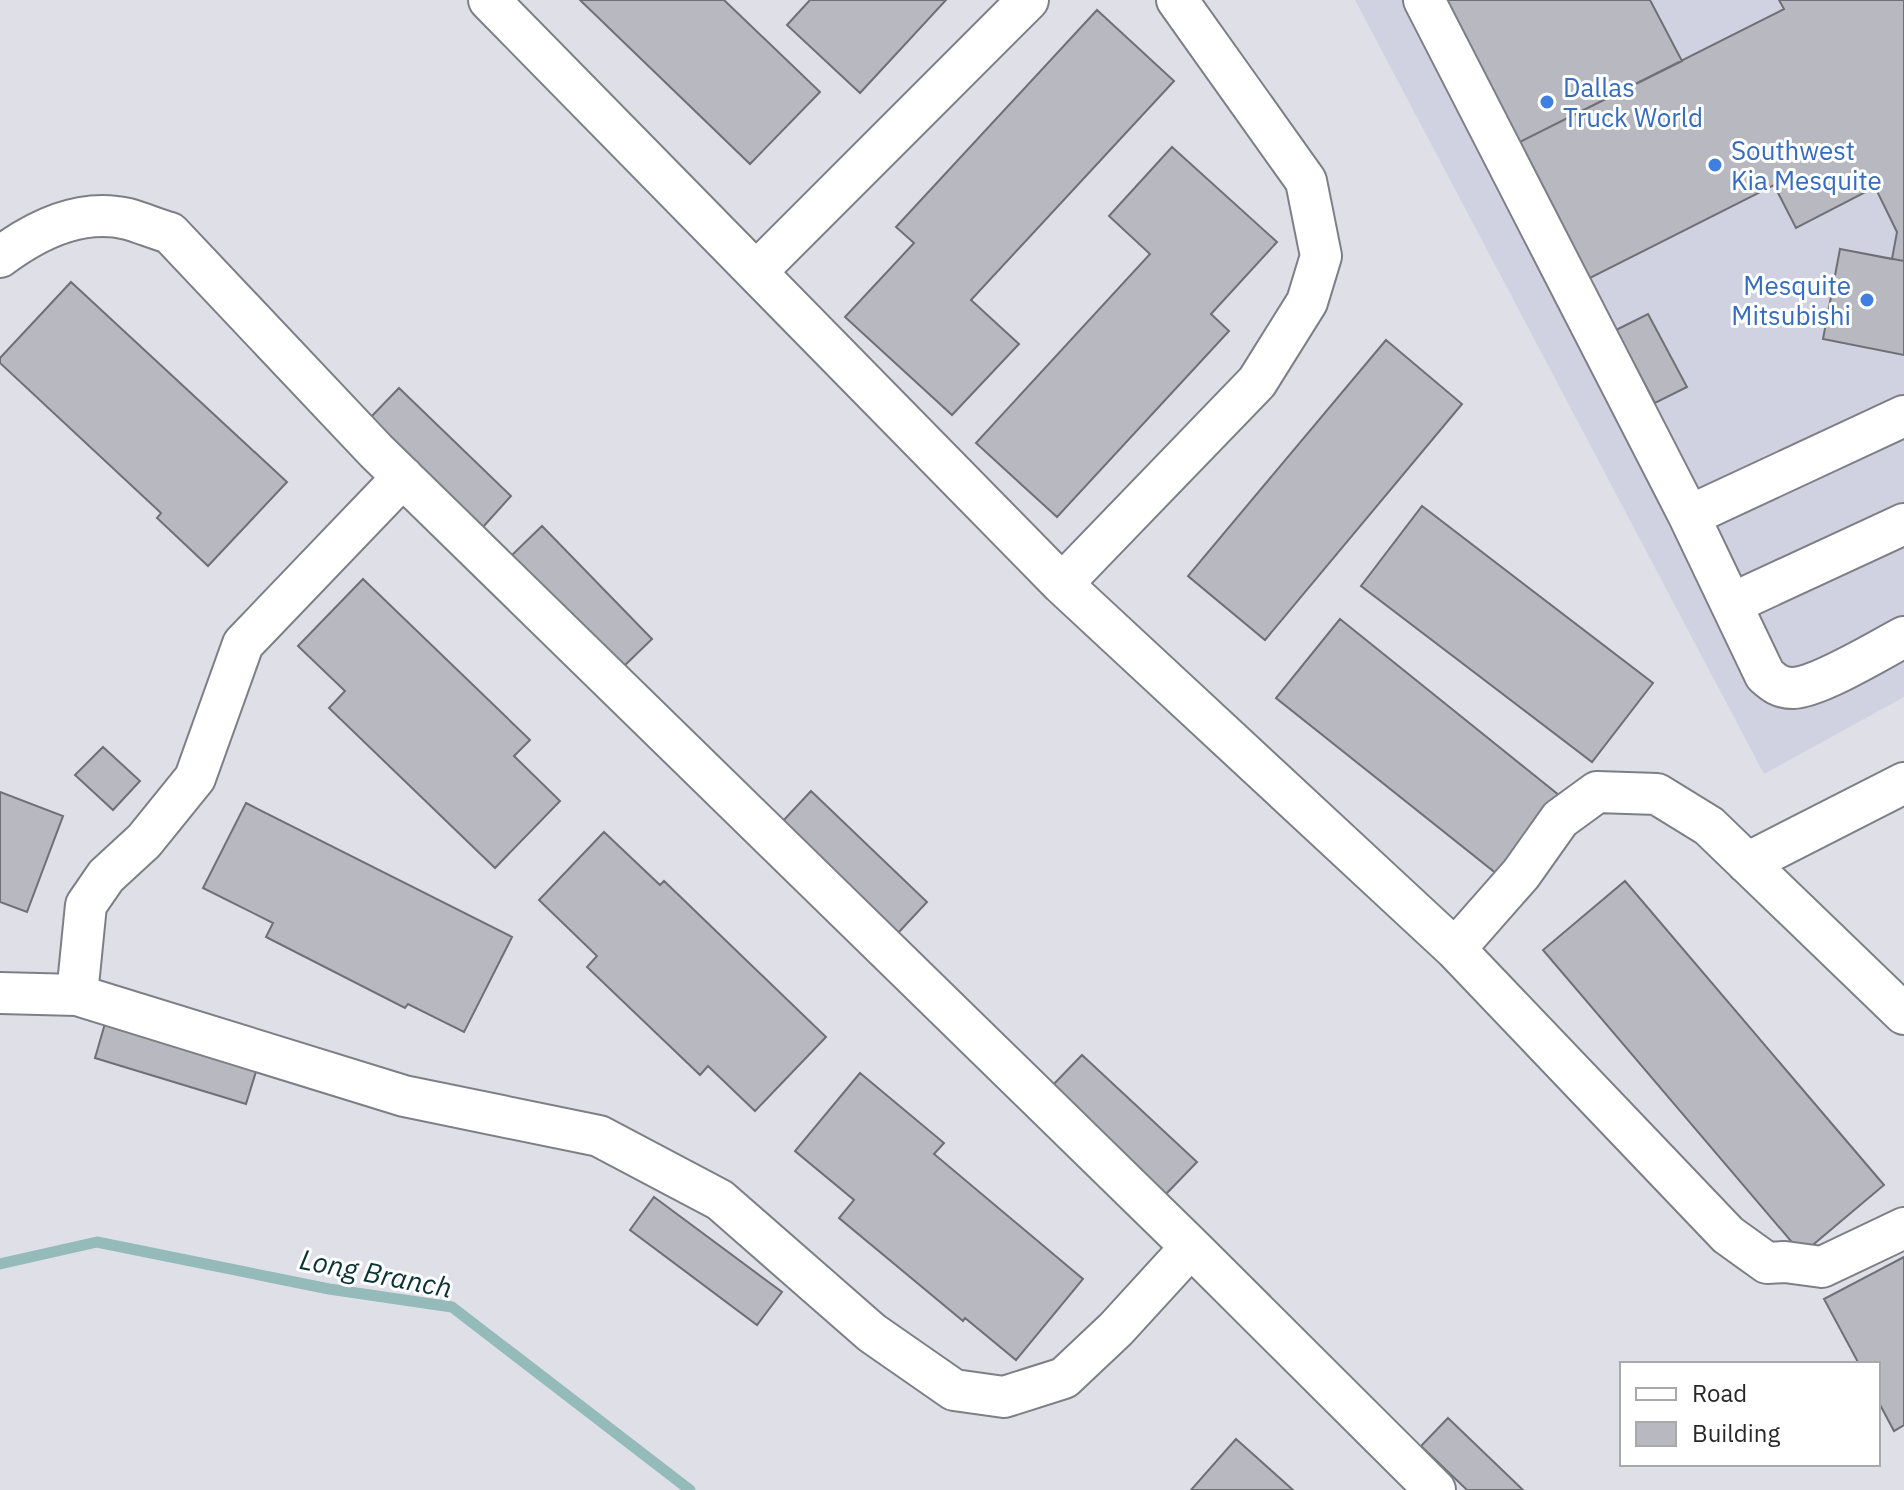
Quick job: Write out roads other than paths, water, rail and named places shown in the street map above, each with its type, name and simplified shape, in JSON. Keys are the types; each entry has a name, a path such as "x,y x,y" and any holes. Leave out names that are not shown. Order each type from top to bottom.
{"lane":[{"path":"489,0 1062,584 1455,949 1728,1235 1767,1263 1822,1267 1904,1228"},
{"path":"756,272 1028,0"},
{"path":"1062,584 1257,382 1307,302 1321,256 1306,181 1177,0"},
{"path":"1424,0 1689,516 1765,675 1776,685 1794,688 1812,684 1904,637"},
{"path":"0,257 28,236 80,217 125,218 170,233 403,477 1191,1247 1435,1490"},
{"path":"1689,516 1904,416"},
{"path":"77,995 86,905 106,876 144,841 195,778 243,644 403,477"},
{"path":"1731,604 1904,524"},
{"path":"1747,863 1904,783"},
{"path":"1455,949 1521,874 1560,819 1597,792 1657,794 1709,826 1904,1014"},
{"path":"0,993 77,995 404,1096 599,1136 720,1200 872,1333 954,1390 1004,1397 1064,1378 1116,1329 1191,1247"}],"waterway":[{"name":"Long Branch","path":"0,1264 97,1242 329,1289 452,1307 690,1490"}],"place":[{"name":"Dallas Truck World","path":"1547,102"},
{"name":"Southwest Kia Mesquite","path":"1715,165"},
{"name":"Mesquite Mitsubishi","path":"1867,300"}]}
